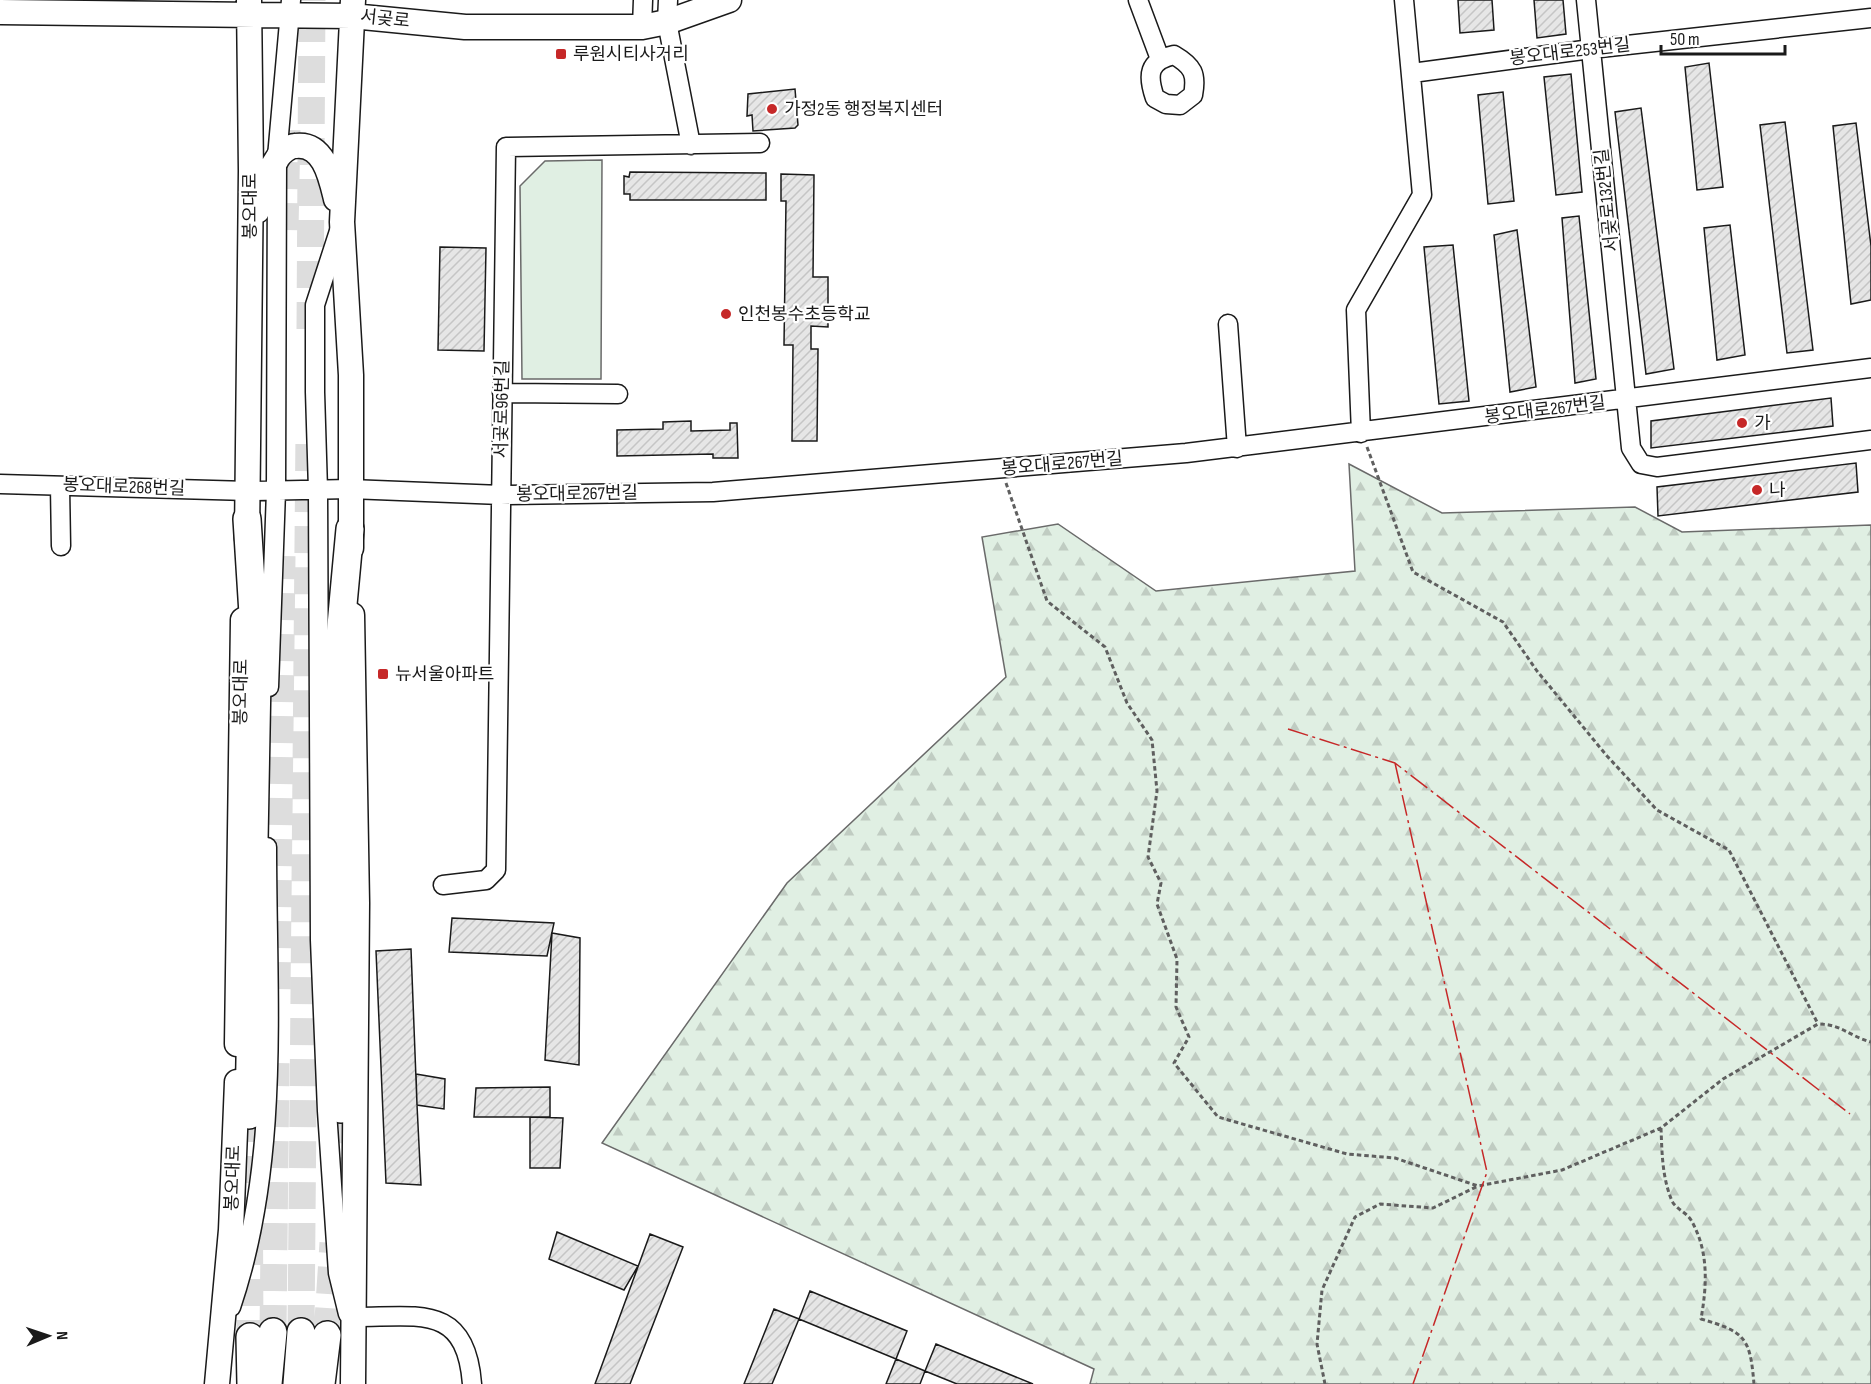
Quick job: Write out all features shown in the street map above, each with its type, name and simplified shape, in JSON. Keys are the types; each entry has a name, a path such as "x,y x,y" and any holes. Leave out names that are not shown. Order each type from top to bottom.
{"highway":[{"path":"247,519 257,677 249,1114"},
{"path":"341,1109 338,658 350,529"},
{"path":"297,1384 314,1334 321,1384"},
{"path":"251,1384 261,1335 268,1384"}],"main road":[{"name":"서곶로","path":"0,12 249,7 352,8 465,27 642,27 667,11 729,0"},
{"name":"봉오대로","path":"217,1384 231,1230 237,1096 240,696 248,491 249,7"},
{"path":"352,8 342,222 351,375 350,529 357,903 353,1384"},
{"path":"250,237 264,187 277,157 291,146 303,145 318,154 328,170 342,222"}],"street":[{"path":"642,27 643,0"},
{"path":"1138,0 1160,58"},
{"path":"1361,433 1356,310 1422,195 1404,0"},
{"name":"서곶로132번길","path":"1586,0 1628,399 1631,448 1641,464 1657,467 1871,440"},
{"path":"221,1335 237,1287 258,1198 267,1122 267,743 276,491 277,157 291,7"},
{"path":"667,11 691,145"},
{"name":"봉오대로253번길","path":"1412,73 1591,49 1871,18"},
{"name":"서곷로96번길","path":"443,885 486,880 496,870 506,147 760,142"},
{"path":"342,222 315,305 320,940 338,1273 355,1345"},
{"path":"1228,324 1237,448"},
{"name":"봉오대로267번길","path":"248,491 350,489 501,495 713,492 1237,448 1871,368"},
{"path":"502,393 618,394"},
{"name":"봉오대로268번길","path":"0,484 248,491"},
{"path":"60,486 61,546"},
{"path":"355,1317 426,1317 447,1325 461,1336 467,1351 472,1384"}],"path":[{"path":"1361,433 1413,572 1503,622 1538,671 1607,756 1657,810 1730,850 1818,1024"},
{"path":"1001,469 1047,601 1105,647 1127,703 1152,740 1157,791 1148,857 1161,884 1157,904 1177,959 1176,1007 1189,1037 1174,1063 1218,1117 1347,1154 1395,1158 1478,1186"},
{"path":"1325,1384 1317,1344 1322,1290 1355,1217 1380,1204 1433,1208 1478,1186 1562,1170 1661,1128 1724,1079 1818,1024 1833,1024 1871,1042"},
{"path":"1661,1128 1662,1167 1673,1203 1689,1217 1698,1233 1706,1267 1707,1286 1701,1319 1730,1327 1750,1348 1754,1384"}],"green space":[{"path":"602,160 601,379 522,379 520,186 545,161"},
{"path":"1349,464 1442,513 1635,507 1682,532 1871,525 1871,1384 1090,1384 1094,1369 602,1143 787,883 1006,677 982,537 1058,524 1156,591 1355,571"}],"building":[{"path":"1458,0 1492,0 1494,30 1460,33"},
{"path":"1534,0 1563,0 1566,34 1537,38"},
{"path":"1709,63 1723,187 1697,190 1685,67"},
{"path":"1571,74 1582,192 1556,195 1544,77"},
{"name":"가정2동 행정복지센터","path":"795,89 798,125 795,128 753,131 752,115 747,116 748,94"},
{"path":"1503,92 1514,201 1488,204 1478,95"},
{"path":"1641,108 1674,369 1646,374 1615,112"},
{"path":"1785,122 1813,350 1787,353 1760,125"},
{"path":"1856,123 1871,246 1871,300 1851,304 1833,126"},
{"path":"630,172 766,173 766,200 630,200 630,194 624,194 624,176 629,177"},
{"path":"781,174 814,175 813,277 828,277 828,327 811,326 811,349 818,349 817,441 792,441 793,345 784,345 786,201 781,201"},
{"path":"1579,216 1596,379 1575,383 1562,218"},
{"path":"1730,225 1745,355 1717,360 1704,228"},
{"path":"1517,230 1536,387 1510,392 1494,235"},
{"path":"1453,245 1469,401 1439,404 1424,247"},
{"path":"440,247 486,248 484,351 438,350"},
{"name":"가","path":"1831,398 1833,426 1651,448 1651,421"},
{"path":"691,421 691,431 730,430 730,423 737,423 738,458 713,458 713,454 617,456 617,430 663,429 663,422"},
{"name":"나","path":"1856,463 1858,492 1658,516 1657,487"},
{"path":"452,918 554,923 547,956 449,952"},
{"path":"552,933 580,938 579,1065 545,1060"},
{"path":"411,949 421,1185 386,1183 376,951"},
{"path":"416,1074 445,1079 444,1109 417,1105"},
{"path":"550,1087 550,1117 474,1117 476,1088"},
{"path":"530,1117 563,1118 560,1168 530,1168"},
{"path":"557,1232 638,1266 624,1290 549,1259"},
{"path":"650,1234 683,1247 630,1384 595,1384"},
{"path":"810,1291 907,1331 896,1359 799,1319"},
{"path":"774,1309 799,1319 772,1384 744,1384"},
{"path":"936,1344 1033,1384 957,1384 925,1371"},
{"path":"896,1359 925,1371 920,1384 886,1384"}],"tunnel":[{"path":"310,329 312,0"},
{"path":"285,230 287,130"},
{"path":"301,1332 309,431"},
{"path":"277,989 282,556"},
{"path":"273,1332 276,1063"},
{"path":"336,1184 341,1109"},
{"path":"249,1115 250,1337"},
{"path":"327,1335 333,1243"}],"power":[{"path":"1288,729 1395,763 1850,1114"},
{"path":"1395,763 1487,1172 1413,1384"}],"place":[{"name":"루원시티사거리","path":"561,54"},
{"name":"가정2동 행정복지센터","path":"772,109"},
{"name":"인천봉수초등학교","path":"726,314"},
{"name":"가","path":"1742,423"},
{"name":"나","path":"1757,490"},
{"name":"뉴서울아파트","path":"383,674"}]}
